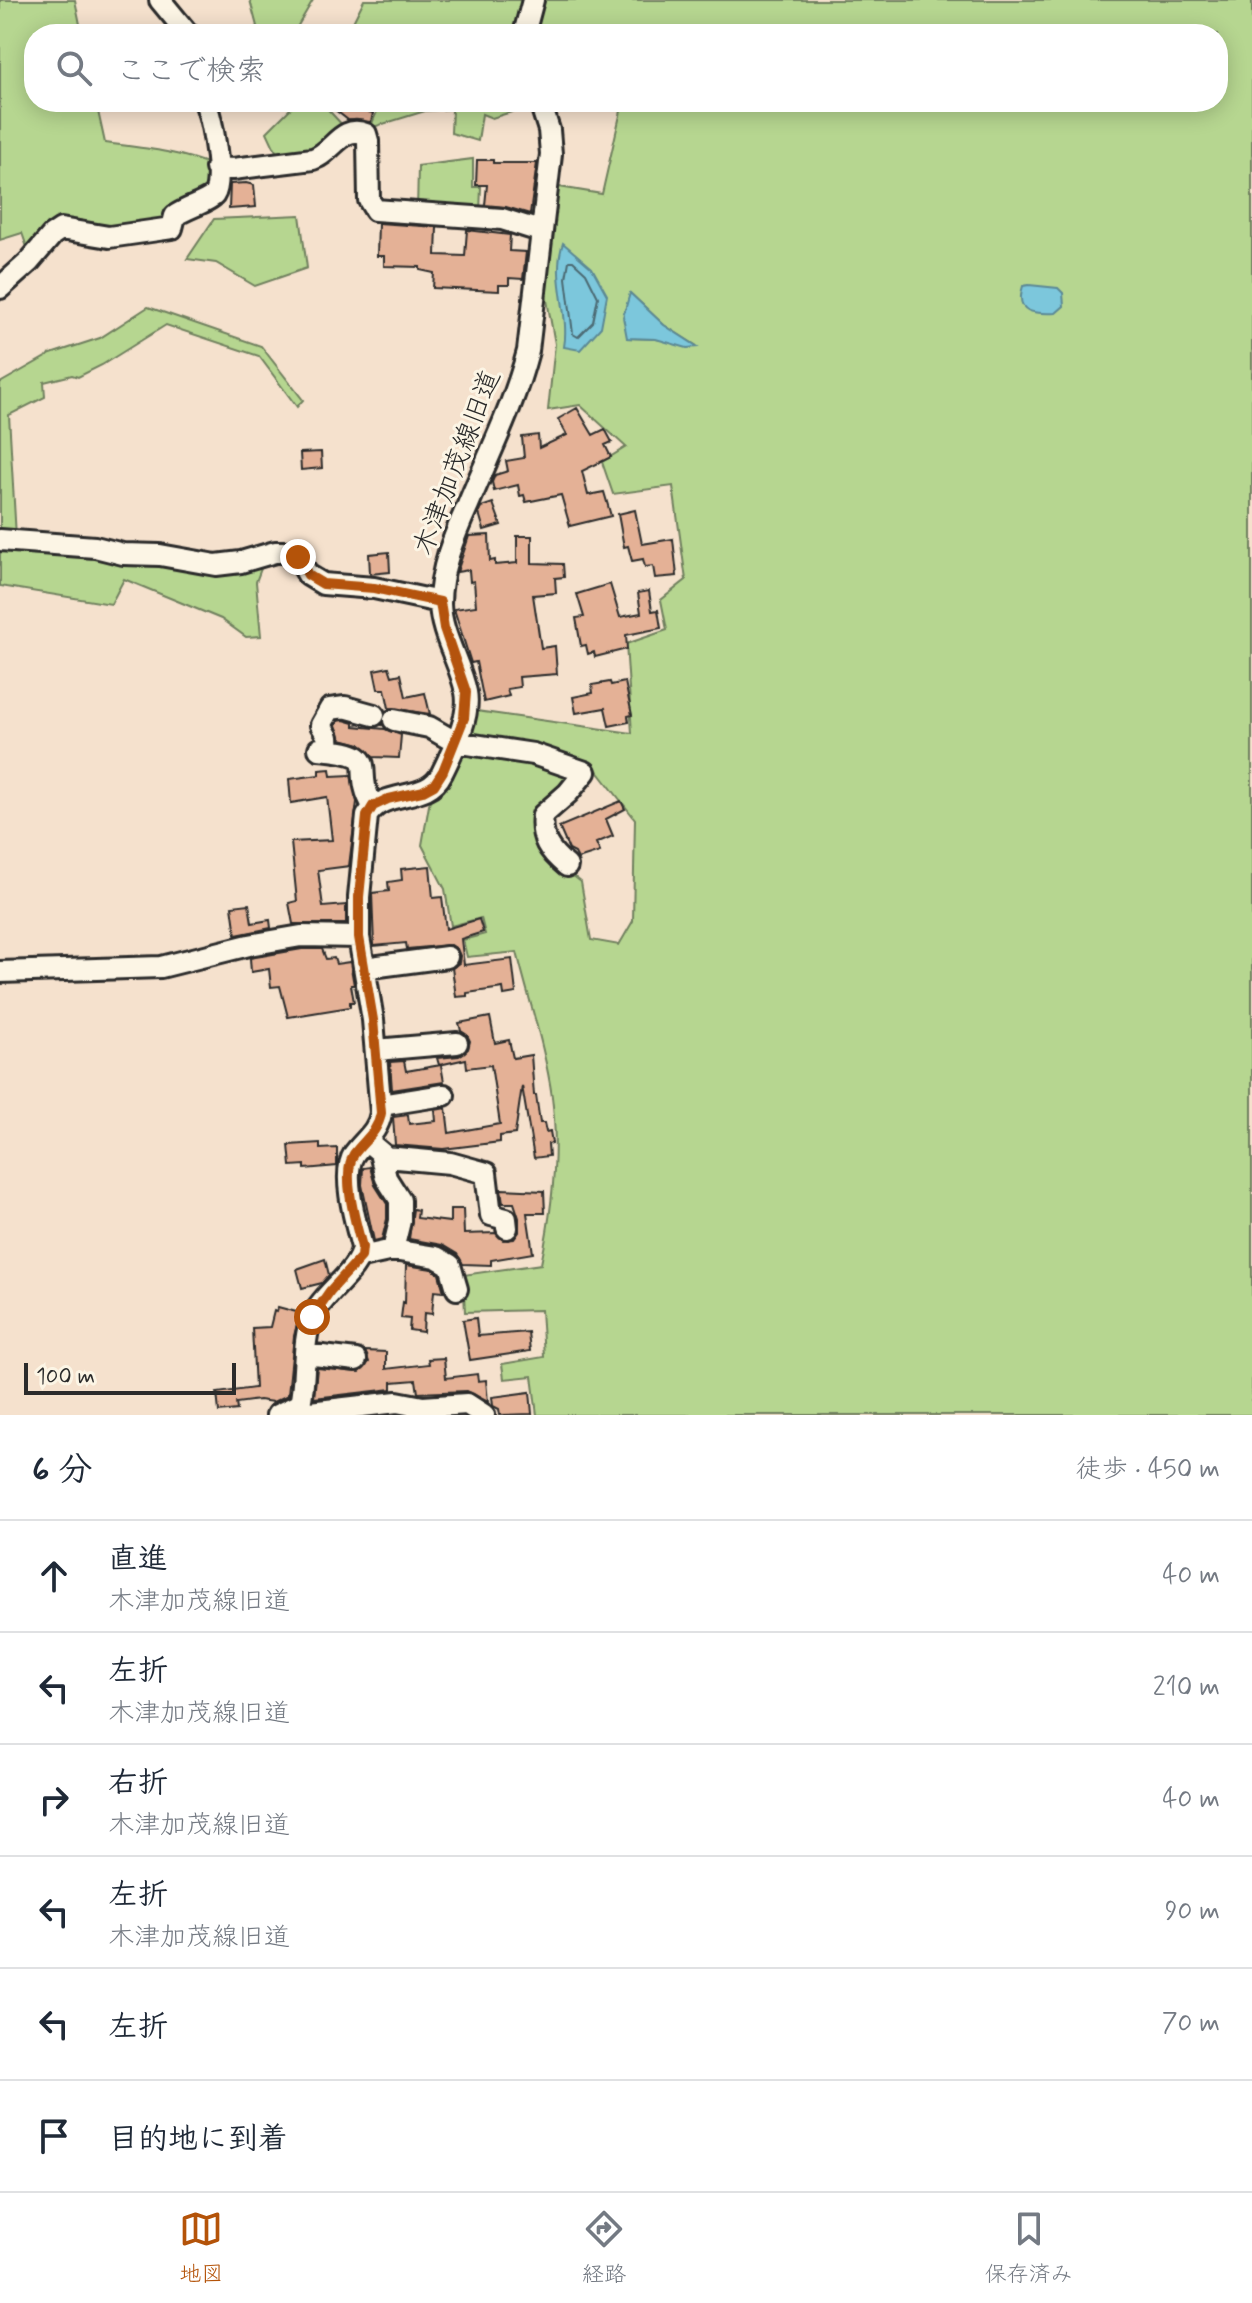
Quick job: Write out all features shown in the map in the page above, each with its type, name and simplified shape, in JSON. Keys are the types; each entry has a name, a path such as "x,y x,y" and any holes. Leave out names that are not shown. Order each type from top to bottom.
{"street":[{"path":"160,0 180,24"},
{"path":"527,24 533,0"},
{"path":"0,288 61,229 109,237 172,228 175,216 214,195 216,136 208,112"},
{"name":"木津加茂線旧道","path":"373,806 434,785 443,771 464,718 466,692 444,628 440,602 449,550 520,382 532,326 540,231 551,154 549,130 543,112"},
{"path":"216,168 313,159 324,155 345,133 362,132 368,141 369,200 378,212 502,219 540,231"},
{"path":"0,540 95,547 123,554 160,555 216,565 288,552 298,557 308,575 323,584 374,588 440,602"},
{"path":"393,1250 400,1221 400,1200 386,1178 374,1147 381,1105 359,937 364,843 367,816 373,806 366,795 364,764 360,758 351,752 324,749 328,737 321,725 330,709 345,707 429,727 455,742 533,754 585,772 568,793 543,815 542,827 548,850 567,866"},
{"path":"0,972 161,967 249,945 301,936 359,937"},
{"path":"364,968 447,957"},
{"path":"376,1050 457,1043"},
{"path":"381,1105 444,1095"},
{"path":"374,1147 386,1157 450,1163 486,1173 491,1215 506,1219 507,1228"},
{"path":"361,1257 362,1247 348,1167 355,1153 374,1147"},
{"path":"285,1412 300,1404 312,1317 330,1291 361,1257 393,1250 436,1257 450,1265 457,1289"},
{"path":"306,1354 356,1360"},
{"path":"285,1412 397,1402 423,1411 467,1404 484,1415"}],"green space":[{"path":"0,0 75,0 80,24 24,24 24,112 98,112 105,143 174,153 214,166 215,186 169,226 115,231 72,224 28,250 22,233 0,240"},
{"path":"250,0 313,0 299,24 256,24"},
{"path":"364,0 527,0 520,24 352,24"},
{"path":"539,0 1252,0 1252,1415 537,1415 532,1376 504,1379 502,1364 544,1357 541,1310 465,1312 463,1275 541,1264 553,1181 554,1118 546,1061 517,952 467,957 463,940 485,934 481,918 451,926 445,889 422,845 431,794 440,788 454,769 463,745 469,710 632,733 626,644 667,630 661,600 686,580 673,486 613,494 602,462 626,447 580,405 548,410 555,344 545,289 553,186 602,194 621,112 1228,112 1228,24 533,24","holes":["631,294 664,325 697,346 627,338","593,765 635,819 633,921 619,945 591,940 581,882 544,853 542,811 583,766"]},
{"path":"287,112 330,112 346,129 330,143 280,160 267,132"},
{"path":"377,112 422,112 370,128"},
{"path":"452,112 511,112 492,118 482,114 478,141 451,133"},
{"path":"473,159 473,187 481,187 480,212 417,212 418,166"},
{"path":"300,215 307,268 255,286 216,263 187,259 214,219"},
{"path":"148,307 261,346 303,400 297,407 259,356 166,325 78,377 72,375 44,382 45,397 9,415 16,537 0,537 0,383 51,354 100,338"},
{"path":"0,542 265,558 256,582 261,636 246,637 221,619 124,579 111,604 0,586"}],"water":[{"path":"563,243 592,268 607,295 601,327 580,350 564,347 565,321 559,269"},
{"path":"1023,286 1058,288 1063,293 1064,306 1056,313 1028,310 1021,302 1021,295"},
{"path":"630,293 664,325 698,347 687,348 656,339 627,338 623,317"}],"building":[{"path":"338,112 373,113 371,122 348,120"},
{"path":"477,160 537,163 530,214 485,205 487,185 476,185"},
{"path":"230,184 254,185 256,207 229,209"},
{"path":"378,223 437,227 436,255 465,256 467,230 510,235 509,251 526,252 523,279 509,278 509,285 499,285 499,291 433,288 434,273 420,270 420,267 384,266 384,256 377,256"},
{"path":"577,408 593,435 605,429 612,442 605,445 611,457 582,471 588,495 604,492 611,516 570,526 561,495 526,502 524,495 520,496 518,485 494,491 492,482 495,475 508,471 506,461 524,458 522,437 538,435 539,448 567,435 558,419"},
{"path":"321,452 322,468 301,470 300,453"},
{"path":"493,503 501,525 484,530 479,513 481,507"},
{"path":"635,510 642,544 673,539 677,576 655,578 653,566 645,567 643,559 632,561 628,546 624,547 618,514"},
{"path":"489,535 490,561 495,560 495,565 517,563 517,536 532,536 532,563 563,564 564,577 555,578 556,593 533,595 541,648 555,646 557,674 519,677 520,687 507,689 509,696 484,702 476,662 471,663 454,609 476,606 474,581 470,582 469,570 457,572 469,536"},
{"path":"389,552 390,572 370,574 369,554"},
{"path":"610,584 620,617 641,613 638,593 649,591 652,611 658,610 661,628 626,635 627,649 595,657 594,652 588,654 586,645 581,646 576,618 584,617 577,594"},
{"path":"389,667 392,676 401,674 406,697 425,693 430,714 389,708 385,689 378,689 374,670"},
{"path":"610,682 611,685 625,682 632,715 628,716 629,722 609,726 605,708 576,713 573,697 593,693 592,685"},
{"path":"344,720 354,723 354,726 385,729 401,735 399,758 373,757 360,744 341,739 336,725"},
{"path":"330,769 331,776 351,775 357,802 349,866 318,870 323,907 346,905 346,924 293,924 289,903 297,901 291,842 332,840 327,797 291,803 289,779 319,775 319,770"},
{"path":"621,801 625,809 606,819 613,836 596,843 600,852 578,859 569,850 559,827"},
{"path":"430,866 433,898 442,897 446,929 479,919 483,932 461,939 464,965 512,959 516,993 504,995 503,988 456,997 452,968 459,963 460,956 451,945 407,949 406,943 374,946 372,893 389,891 388,882 402,880 401,869"},
{"path":"249,904 252,923 270,920 271,928 236,935 232,906"},
{"path":"302,949 322,949 326,959 334,958 336,964 350,962 354,1002 350,1002 350,1007 288,1017 280,986 271,987 269,969 251,972 250,958"},
{"path":"490,1017 495,1043 509,1040 513,1058 531,1055 540,1123 544,1123 546,1132 550,1131 552,1143 548,1144 549,1156 534,1158 522,1086 515,1134 500,1136 500,1142 443,1149 395,1145 393,1117 408,1115 409,1124 436,1121 435,1110 446,1108 449,1133 500,1124 491,1065 467,1068 466,1059 439,1065 437,1058 459,1056 468,1049 470,1041 461,1031 459,1023"},
{"path":"404,1061 406,1071 441,1065 444,1082 392,1090 390,1062"},
{"path":"320,1143 320,1149 337,1148 337,1166 305,1169 305,1165 291,1166 289,1145"},
{"path":"370,1167 375,1185 387,1204 382,1239 374,1241 362,1185 363,1168"},
{"path":"501,1189 544,1191 545,1213 527,1213 533,1253 491,1260 491,1265 463,1264 457,1254 442,1245 409,1239 413,1209 418,1210 417,1218 450,1222 450,1209 463,1209 464,1234 496,1233 503,1240 514,1239 519,1232 519,1218 514,1203 503,1203"},
{"path":"325,1259 329,1275 322,1283 302,1288 297,1269"},
{"path":"406,1265 432,1269 439,1274 444,1292 434,1291 432,1314 424,1313 423,1332 409,1330 410,1319 401,1318 405,1303"},
{"path":"278,1307 300,1313 294,1336 288,1395 273,1402 236,1403 237,1410 219,1412 217,1393 255,1388 252,1328 270,1327"},
{"path":"476,1318 478,1336 528,1332 530,1351 470,1360 463,1320"},
{"path":"365,1351 386,1352 386,1369 429,1364 428,1359 444,1358 446,1378 477,1374 478,1381 486,1380 488,1402 467,1391 418,1393 416,1380 392,1382 392,1389 314,1398 317,1368 360,1372 369,1362"},
{"path":"530,1392 532,1414 500,1415 499,1409 493,1406 492,1397"}],"route":[{"path":"298,557 308,575 323,584 374,588 440,602 448,642 466,692 464,718 440,778 423,791 373,806 367,816 359,897 359,937 373,1020 380,1124 355,1153 348,1167 362,1247 361,1257 330,1291 312,1317"}]}
